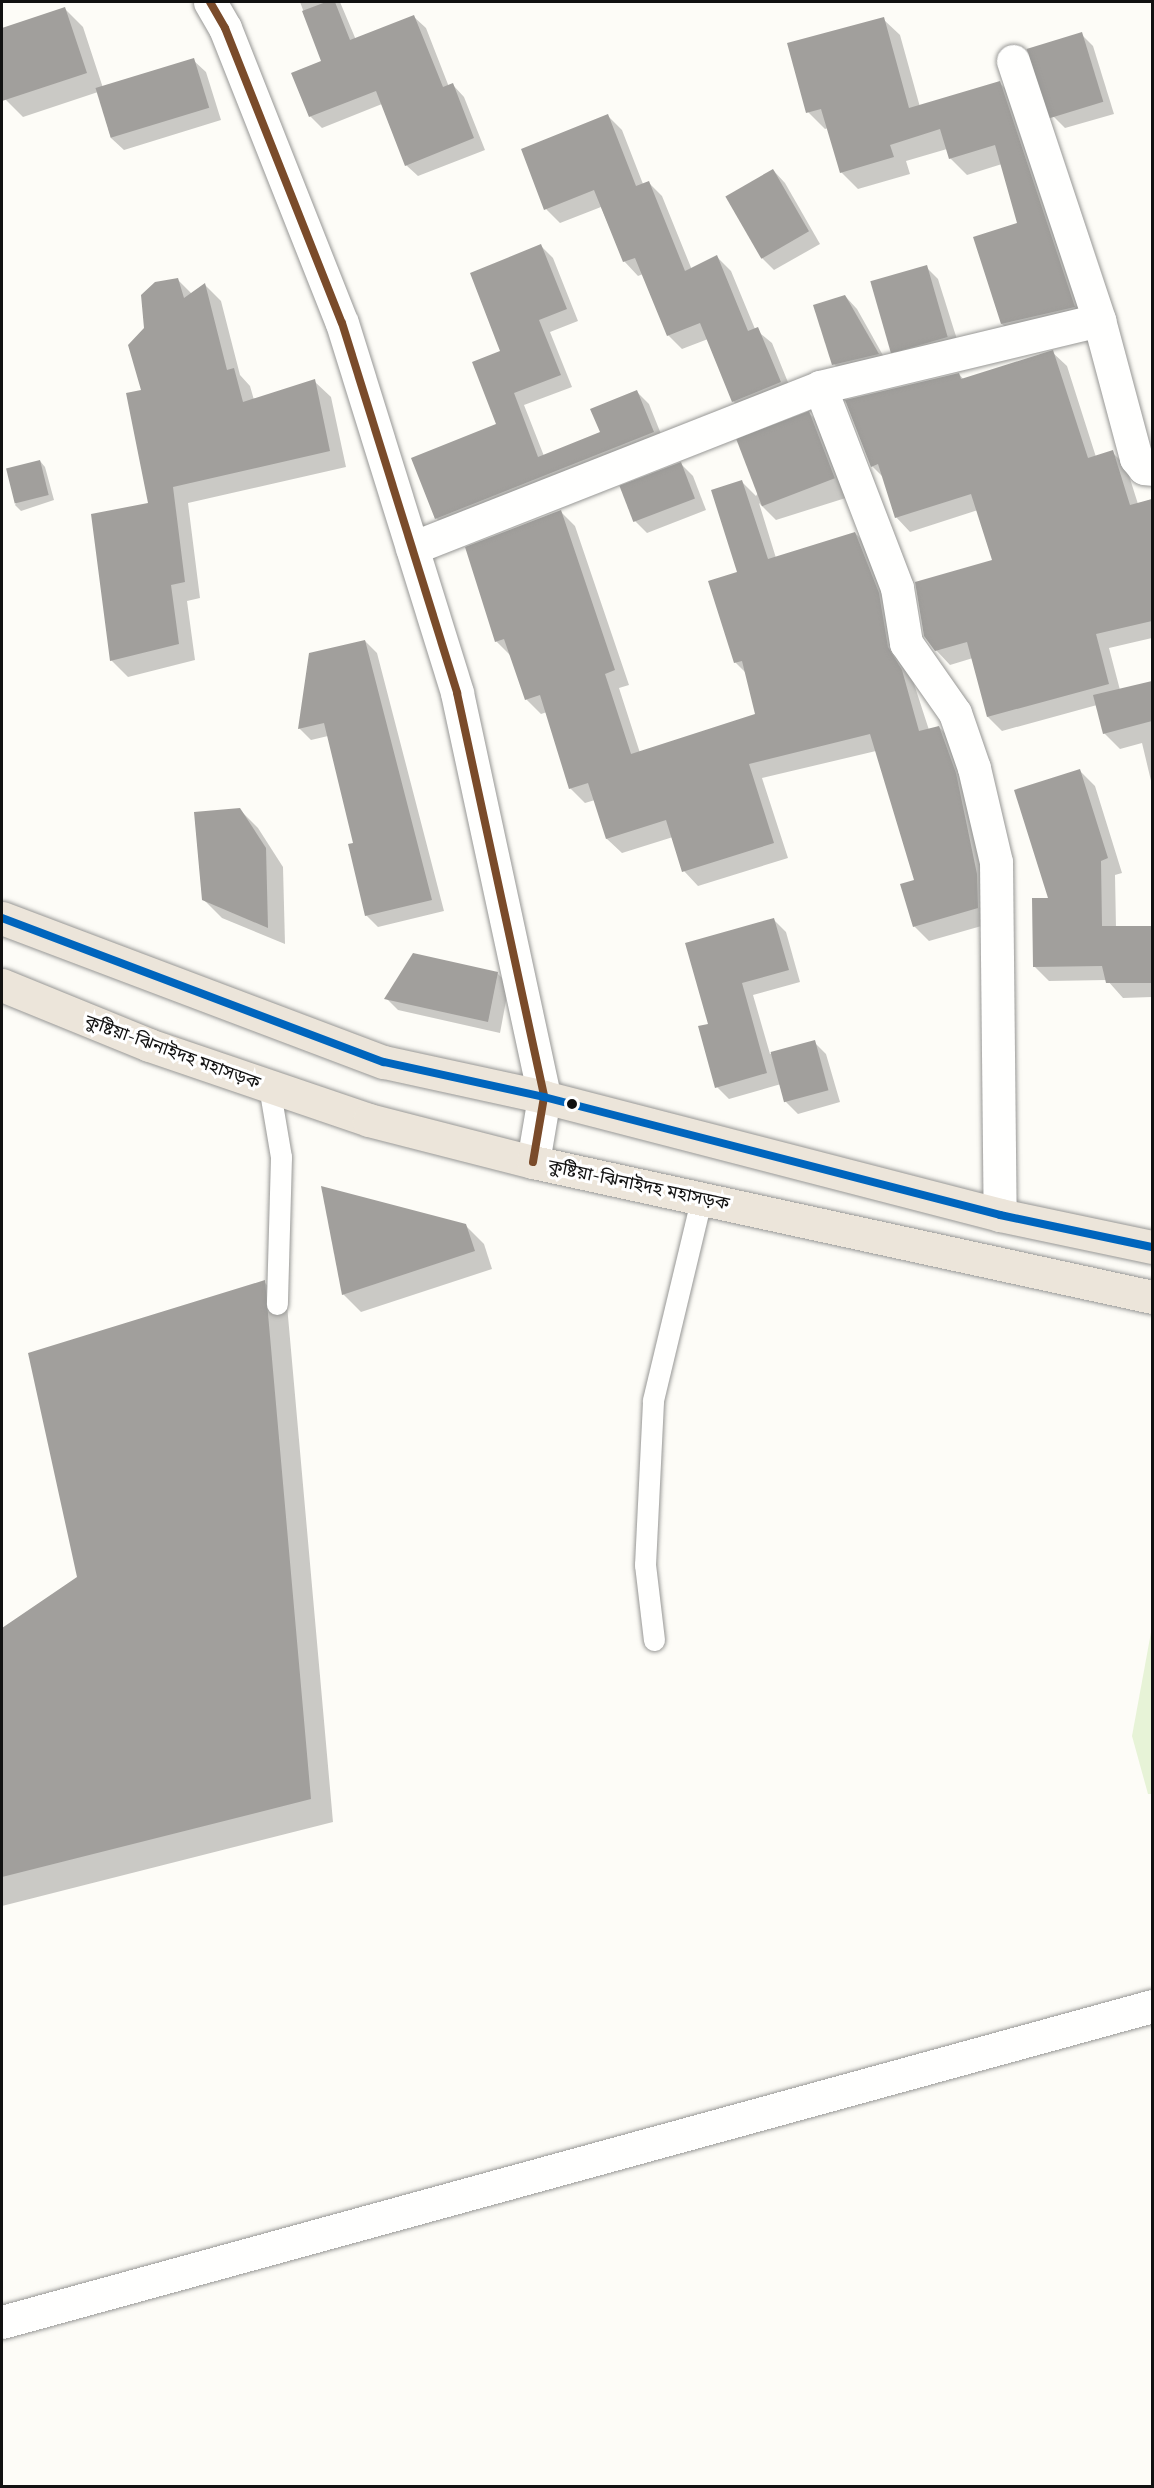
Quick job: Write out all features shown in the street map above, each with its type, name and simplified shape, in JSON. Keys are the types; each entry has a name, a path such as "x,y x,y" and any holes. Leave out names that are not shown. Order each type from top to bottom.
{"highway":[{"path":"2,918 384,1062 544,1097 1000,1215 1152,1247"},
{"name":"কুষ্টিয়া-ঝিনাইদহ মহাসড়ক","path":"2,985 149,1045 369,1120 533,1162 702,1196 961,1258 1152,1297"}],"street":[{"path":"210,2 225,28 342,323 457,693 544,1097 533,1162"},
{"path":"1013,61 1099,320 1136,458 1144,468 1152,469"},
{"path":"412,548 820,387 1099,320"},
{"path":"820,387 897,588 906,643 955,713 974,768 996,862 1000,1215"},
{"path":"2,2322 1152,2006"}],"lane":[{"path":"269,1086 280,1157 277,1304"},
{"path":"654,1640 645,1565 653,1400 702,1196"}],"green space":[{"path":"1152,1627 1152,1794 1148,1794 1132,1736"}],"building":[{"path":"326,2 335,2 350,40 414,15 443,87 453,83 474,138 405,166 376,91 309,117 291,73 321,61 302,11"},
{"path":"65,7 87,73 2,101 2,28"},
{"path":"884,17 909,108 1000,81 1075,307 1001,324 973,237 1017,223 995,145 949,159 940,129 890,145 894,157 840,173 821,109 806,113 787,43"},
{"path":"1082,32 1103,102 1048,119 1027,49"},
{"path":"194,58 209,108 111,138 96,88"},
{"path":"608,114 636,186 649,181 685,271 717,255 748,331 758,327 781,382 732,402 700,323 667,336 635,258 623,262 594,190 544,210 521,149"},
{"path":"773,169 809,231 761,259 725,196"},
{"path":"541,244 567,309 539,320 561,375 514,393 538,457 600,432 590,409 637,390 654,432 435,519 411,458 496,424 472,362 500,351 470,273"},
{"path":"927,265 948,337 891,353 870,281"},
{"path":"178,278 184,298 205,283 227,370 234,368 243,402 315,379 330,451 173,487 185,582 171,585 179,644 110,661 91,514 148,503 126,393 141,390 128,345 144,328 141,295 155,282"},
{"path":"845,295 879,354 832,365 813,305"},
{"path":"1053,350 1088,458 1113,450 1130,505 1152,499 1152,621 1096,634 1109,684 987,717 967,642 935,651 924,636 915,582 992,560 971,494 895,518 878,464 871,467 845,400 959,373 961,379"},
{"path":"809,411 835,478 762,506 736,439"},
{"path":"40,460 49,495 15,503 6,468"},
{"path":"681,462 695,498 633,522 619,486"},
{"path":"742,480 768,559 855,532 879,593 888,647 902,670 919,731 939,726 956,773 977,874 978,908 913,927 900,884 914,880 870,734 749,764 774,843 682,872 666,820 606,839 588,783 569,789 540,695 525,700 504,639 495,642 465,547 561,510 615,670 605,674 631,754 755,714 742,661 734,663 708,581 737,572 711,490"},
{"path":"365,640 432,900 365,916 348,844 353,843 324,723 298,729 309,653"},
{"path":"1152,681 1152,721 1103,734 1093,695"},
{"path":"1080,769 1108,858 1101,861 1102,926 1152,926 1152,983 1106,983 1102,966 1033,967 1032,898 1048,898 1014,790"},
{"path":"240,808 266,848 268,928 202,900 194,812"},
{"path":"774,918 789,970 742,983 767,1073 715,1088 698,1026 708,1024 685,943"},
{"path":"413,953 498,972 488,1022 384,999"},
{"path":"815,1040 828,1090 784,1102 771,1052"},
{"path":"321,1186 466,1224 475,1251 342,1295"},
{"path":"265,1280 311,1799 2,1877 2,1628 77,1577 28,1353"}],"transit line":[{"path":"210,2 225,28 342,323 457,693 544,1097 533,1162"},
{"path":"2,918 384,1062 544,1097 1000,1215 1152,1247"}]}
